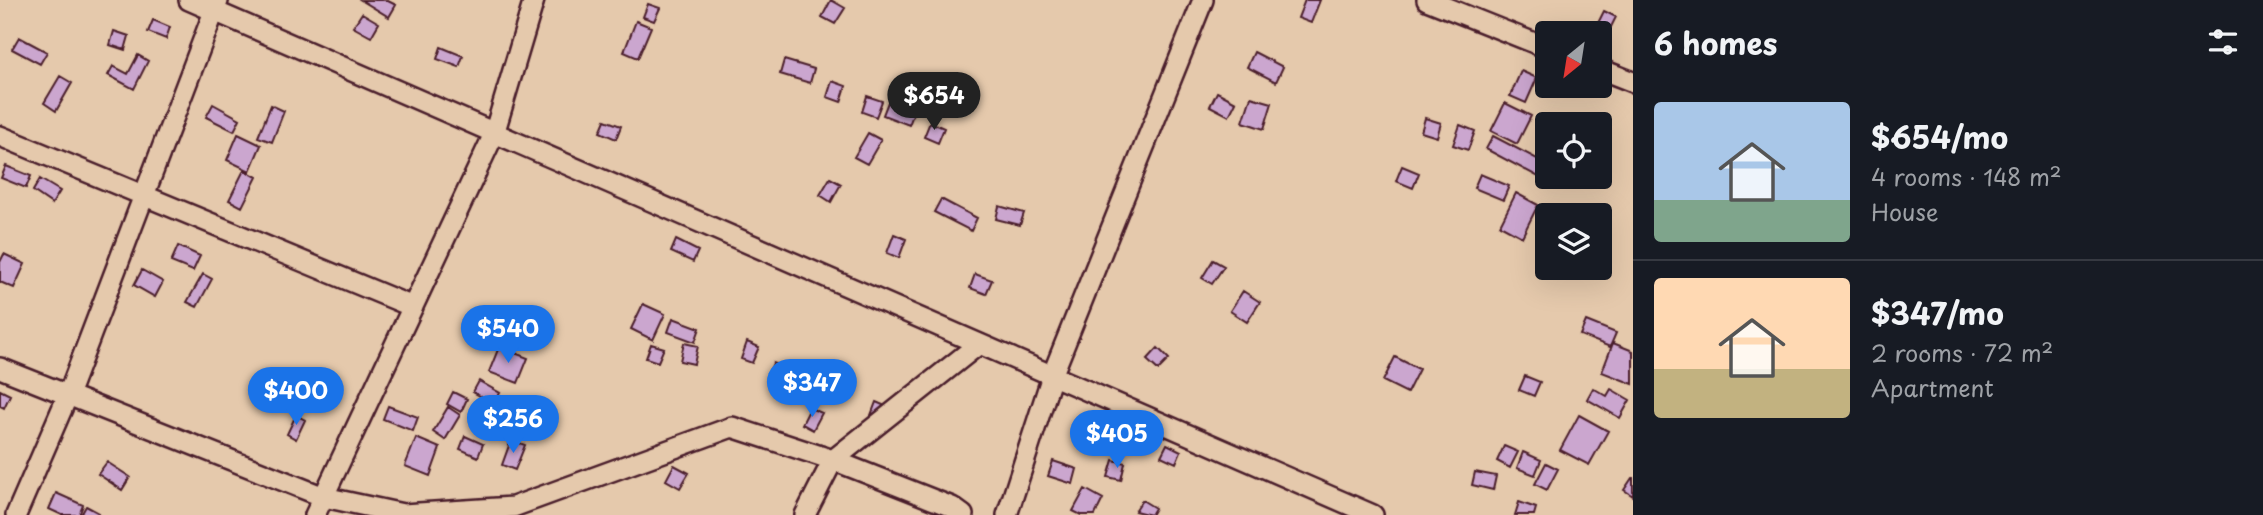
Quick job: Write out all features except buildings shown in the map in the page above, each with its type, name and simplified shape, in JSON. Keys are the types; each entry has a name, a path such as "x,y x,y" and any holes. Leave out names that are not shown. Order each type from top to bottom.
{"street":[{"path":"189,0 216,6 494,134 1373,515"},
{"path":"315,515 494,134 534,0"},
{"path":"1007,515 1052,376 1203,0"},
{"path":"1427,0 1535,43"},
{"path":"16,515 68,395 216,6"},
{"path":"1612,74 1633,82"},
{"path":"0,136 413,307"},
{"path":"805,515 833,460 979,344"},
{"path":"0,368 324,497 403,514 513,508 732,427 833,460 952,507 963,515"}]}
